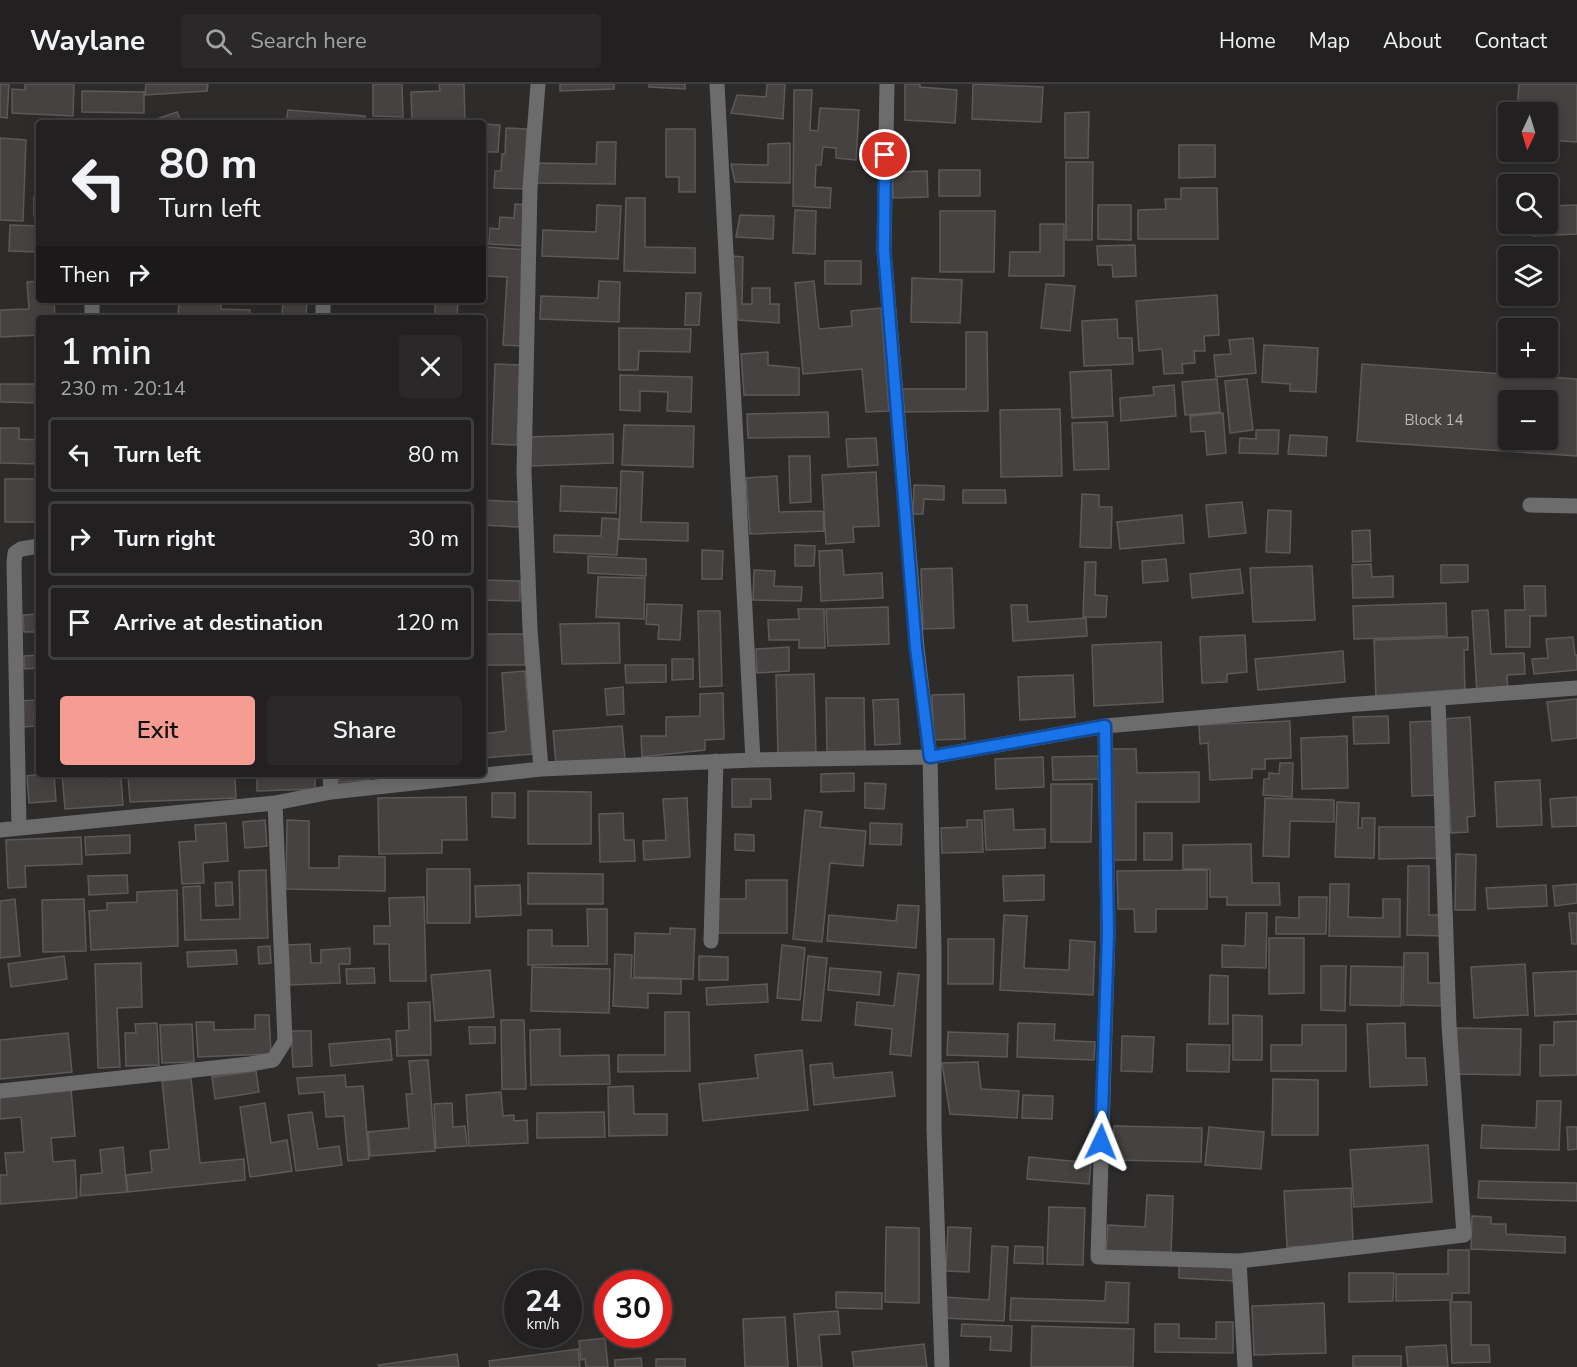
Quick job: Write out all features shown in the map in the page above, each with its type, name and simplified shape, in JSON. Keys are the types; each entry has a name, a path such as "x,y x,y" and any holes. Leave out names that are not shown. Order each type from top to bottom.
{"street":[{"path":"538,84 530,189 524,471 530,629 541,769"},
{"path":"717,84 753,759"},
{"path":"887,84 884,250 916,648 930,757 934,951 934,1129 942,1367"},
{"path":"1530,505 1577,506"},
{"path":"19,828 14,563 15,553 21,549 36,546"},
{"path":"486,775 541,769 753,759 930,757 1105,726 1577,688"},
{"path":"1105,726 1108,934 1098,1257 1239,1261 1464,1235 1449,1025 1438,699"},
{"path":"711,941 716,761"},
{"path":"330,777 331,792"},
{"path":"0,830 274,803 331,792 468,777"},
{"path":"0,1090 273,1060 285,1041 274,803"},
{"path":"1239,1261 1245,1367"}],"building":[{"path":"0,84 9,84 7,118 0,117"},
{"path":"25,84 74,84 73,116 12,113 12,89 25,90"},
{"path":"146,84 208,84 207,91 145,95"},
{"path":"373,84 402,84 403,117 373,116"},
{"path":"439,84 464,84 465,120 412,120 411,92 440,91"},
{"path":"560,84 614,84 614,89 560,91"},
{"path":"649,84 685,84 685,89 649,87"},
{"path":"767,84 785,84 783,119 731,113 737,95 766,97"},
{"path":"905,84 957,90 955,123 905,120"},
{"path":"973,84 1043,87 1041,122 972,119"},
{"path":"1519,84 1577,84 1577,142 1558,141 1558,102 1518,102"},
{"path":"794,90 812,90 810,130 818,131 820,108 859,110 856,160 836,158 836,148 823,147 821,165 816,165 815,187 831,188 830,208 793,206"},
{"path":"82,91 144,92 144,113 82,112"},
{"path":"288,110 365,116 365,120 286,120"},
{"path":"177,112 181,120 154,120"},
{"path":"1089,112 1088,158 1065,158 1065,113"},
{"path":"486,124 500,125 498,152 487,152 486,172"},
{"path":"506,128 527,129 524,189 494,188 495,171 501,171 502,154 505,154"},
{"path":"666,129 695,129 695,192 679,192 679,177 666,177"},
{"path":"0,138 26,140 23,221 0,220"},
{"path":"597,142 616,142 615,184 536,183 536,163 596,164"},
{"path":"790,143 790,183 735,182 731,164 768,165 768,144"},
{"path":"1179,145 1215,145 1215,177 1179,178"},
{"path":"1066,162 1093,162 1092,240 1066,240"},
{"path":"939,170 980,170 980,196 939,196"},
{"path":"927,171 928,197 893,198 892,172"},
{"path":"1181,188 1217,188 1218,239 1138,239 1138,210 1166,209 1165,199 1181,199"},
{"path":"34,196 36,196 36,216 34,216"},
{"path":"626,198 645,198 645,247 695,248 695,273 624,271"},
{"path":"515,204 527,205 524,246 489,244 490,228 499,229 500,217 514,218"},
{"path":"597,205 621,206 618,259 542,256 543,230 596,232"},
{"path":"1098,205 1131,205 1131,240 1098,239"},
{"path":"1577,205 1577,234 1533,236 1533,234 1558,234 1558,206"},
{"path":"795,210 816,211 815,254 793,253"},
{"path":"940,211 995,211 994,272 940,272"},
{"path":"740,215 774,216 773,239 736,237"},
{"path":"1040,224 1064,224 1064,276 1009,276 1010,252 1040,252"},
{"path":"10,225 36,226 36,252 9,251"},
{"path":"1135,245 1136,276 1113,277 1112,265 1098,265 1097,246"},
{"path":"487,247 527,250 522,346 503,345 507,277 486,276"},
{"path":"732,256 743,257 742,304 752,304 752,288 770,288 770,304 779,304 779,323 738,320"},
{"path":"825,261 861,261 861,284 825,284"},
{"path":"912,278 962,280 960,323 911,322"},
{"path":"36,281 36,303 54,303 55,315 36,315 36,335 0,337 0,310 29,309 27,282"},
{"path":"599,281 620,282 619,322 540,319 541,296 598,298"},
{"path":"814,281 819,329 852,326 851,311 881,308 889,411 866,412 862,369 803,374 795,283"},
{"path":"1046,284 1075,286 1070,331 1041,328"},
{"path":"686,293 701,293 699,325 685,325"},
{"path":"1217,295 1219,335 1204,336 1205,351 1194,351 1195,363 1182,364 1183,373 1164,374 1162,349 1139,351 1136,301"},
{"path":"179,303 221,303 221,309 250,310 250,315 178,315"},
{"path":"283,303 307,303 306,315 282,315"},
{"path":"435,303 458,303 457,315 435,315"},
{"path":"1117,319 1118,338 1132,338 1133,364 1084,366 1082,321"},
{"path":"619,328 691,329 690,352 639,351 638,370 619,370"},
{"path":"966,332 987,332 988,411 901,412 901,389 966,389"},
{"path":"1253,338 1256,373 1216,377 1214,355 1231,354 1229,340"},
{"path":"1264,345 1318,348 1316,392 1290,391 1290,384 1262,382"},
{"path":"768,352 768,365 799,368 799,395 744,395 741,354"},
{"path":"495,364 520,365 517,445 492,444"},
{"path":"1362,364 1498,373 1498,378 1577,379 1577,456 1357,441"},
{"path":"1111,370 1113,416 1072,418 1070,372"},
{"path":"620,375 692,377 691,412 667,411 668,392 640,391 640,411 620,410"},
{"path":"1217,379 1220,412 1185,415 1182,382"},
{"path":"1247,379 1253,430 1230,433 1225,381"},
{"path":"0,384 36,384 36,403 0,402"},
{"path":"1174,385 1176,416 1121,421 1120,398 1154,395 1153,387"},
{"path":"1060,409 1062,476 1001,477 1000,410"},
{"path":"828,412 829,437 748,438 747,414"},
{"path":"1223,413 1226,453 1207,455 1205,431 1191,432 1190,416"},
{"path":"1107,422 1109,469 1074,470 1072,423"},
{"path":"624,425 694,426 693,467 622,465"},
{"path":"0,428 19,428 19,439 36,440 36,464 0,463"},
{"path":"1256,430 1279,430 1278,454 1239,453 1240,438 1256,439"},
{"path":"613,434 613,463 530,466 529,437"},
{"path":"1290,435 1327,437 1326,456 1288,454"},
{"path":"876,438 878,465 848,467 846,439"},
{"path":"789,456 810,456 811,502 790,503"},
{"path":"621,471 643,472 641,522 688,523 688,541 619,539"},
{"path":"876,472 879,526 853,527 854,542 826,544 822,475"},
{"path":"777,476 779,512 823,511 824,531 750,534 746,478"},
{"path":"5,479 36,479 36,522 5,522"},
{"path":"914,485 944,486 944,500 924,499 923,514 913,514"},
{"path":"561,486 617,488 616,513 560,511"},
{"path":"963,490 1005,490 1006,503 963,503"},
{"path":"1082,494 1099,495 1099,507 1112,507 1111,548 1080,547"},
{"path":"486,500 520,502 519,527 486,525"},
{"path":"1242,502 1246,533 1209,537 1206,505"},
{"path":"1268,510 1291,511 1290,553 1266,552"},
{"path":"1182,515 1184,543 1120,549 1117,522"},
{"path":"602,518 619,519 617,555 554,552 554,535 601,536"},
{"path":"1370,530 1371,561 1353,562 1352,531"},
{"path":"795,545 815,546 814,566 795,566"},
{"path":"702,550 723,551 722,579 702,579"},
{"path":"842,550 844,575 882,573 883,598 821,601 819,551"},
{"path":"588,556 646,559 646,576 588,573"},
{"path":"1166,559 1168,581 1143,583 1142,561"},
{"path":"1085,562 1096,562 1095,595 1107,596 1106,617 1083,617"},
{"path":"1371,564 1372,577 1393,576 1393,597 1353,598 1352,565"},
{"path":"1441,565 1468,565 1468,582 1441,583"},
{"path":"1312,566 1315,620 1253,622 1250,568"},
{"path":"952,568 954,628 923,629 921,569"},
{"path":"1240,569 1243,593 1192,598 1190,574"},
{"path":"754,570 775,571 774,586 802,587 801,601 753,600"},
{"path":"598,577 645,578 644,619 596,617"},
{"path":"486,580 520,581 520,601 486,600"},
{"path":"1524,586 1545,586 1546,616 1530,616 1530,647 1506,647 1505,610 1525,610"},
{"path":"1446,603 1447,636 1354,639 1353,606"},
{"path":"647,604 682,605 680,640 658,639 659,625 646,624"},
{"path":"1011,605 1027,605 1028,622 1086,618 1087,636 1013,641"},
{"path":"888,607 889,644 828,646 826,609"},
{"path":"798,609 824,609 825,648 799,648 799,640 769,640 768,620 799,619"},
{"path":"1488,610 1491,654 1524,653 1525,674 1507,675 1508,692 1477,694 1472,611"},
{"path":"698,611 720,611 722,686 700,687"},
{"path":"36,614 36,632 24,632 23,615"},
{"path":"619,623 620,663 562,664 560,624"},
{"path":"486,634 525,634 525,665 486,665"},
{"path":"1245,635 1247,672 1227,674 1227,682 1202,683 1200,637"},
{"path":"1468,637 1468,650 1464,650 1465,696 1376,699 1374,640"},
{"path":"1573,637 1575,655 1577,655 1577,670 1534,674 1532,659 1548,658 1546,639"},
{"path":"1161,642 1163,702 1094,706 1092,645"},
{"path":"789,647 789,671 757,673 756,649"},
{"path":"1343,651 1345,682 1258,690 1255,659"},
{"path":"36,655 36,668 24,669 24,656"},
{"path":"672,659 693,659 693,679 672,680"},
{"path":"625,665 666,665 666,682 626,683"},
{"path":"525,671 532,754 486,758 486,734 506,731 502,673"},
{"path":"814,674 816,754 778,754 776,675"},
{"path":"1073,675 1075,717 1020,720 1018,677"},
{"path":"623,687 624,714 607,715 605,689"},
{"path":"723,693 724,739 705,740 705,750 642,757 641,736 666,736 666,717 700,716 700,694"},
{"path":"964,694 965,739 933,740 932,695"},
{"path":"826,698 864,698 865,751 827,752"},
{"path":"898,699 900,744 875,745 873,700"},
{"path":"1577,699 1577,738 1552,741 1547,702"},
{"path":"36,700 35,726 22,727 20,701"},
{"path":"1388,716 1389,743 1354,744 1353,717"},
{"path":"1470,717 1475,816 1467,817 1468,832 1451,833 1444,719"},
{"path":"1290,721 1291,758 1265,759 1265,769 1252,769 1252,778 1210,780 1208,743 1200,744 1199,725"},
{"path":"1436,721 1438,795 1412,796 1410,722"},
{"path":"622,726 625,759 556,764 553,731"},
{"path":"1347,736 1348,788 1302,789 1301,738"},
{"path":"1112,749 1136,749 1137,773 1199,772 1199,802 1136,802 1136,860 1112,860"},
{"path":"1098,756 1099,779 1053,780 1052,757"},
{"path":"1043,757 1044,787 996,789 995,759"},
{"path":"1280,763 1293,763 1292,797 1263,795 1264,779 1269,779 1269,773 1279,774"},
{"path":"854,773 854,791 821,792 821,774"},
{"path":"27,776 54,777 56,801 29,803"},
{"path":"62,777 121,778 123,805 65,809"},
{"path":"128,777 235,777 236,798 130,802"},
{"path":"257,777 315,777 315,789 257,791"},
{"path":"338,777 370,777 370,780 339,782"},
{"path":"375,777 401,777 375,779"},
{"path":"732,779 770,779 771,799 751,799 751,807 732,807"},
{"path":"1540,780 1542,825 1497,827 1495,782"},
{"path":"865,783 886,784 884,809 865,808"},
{"path":"1051,784 1092,784 1091,842 1051,842"},
{"path":"528,791 591,792 591,844 528,844"},
{"path":"492,793 515,793 515,818 492,817"},
{"path":"466,797 467,840 442,840 442,853 379,854 378,798"},
{"path":"1577,797 1577,826 1552,827 1550,799"},
{"path":"687,798 690,857 644,860 643,841 666,840 663,799"},
{"path":"1265,798 1334,800 1334,822 1290,821 1289,857 1263,856"},
{"path":"1337,802 1359,803 1358,828 1362,828 1362,818 1375,818 1374,858 1335,857"},
{"path":"1013,809 1014,830 1045,829 1045,848 986,850 984,811"},
{"path":"805,810 822,812 820,827 866,831 863,866 830,863 822,942 793,939"},
{"path":"623,813 624,840 634,840 635,861 600,862 599,814"},
{"path":"265,820 267,846 245,848 243,822"},
{"path":"287,820 309,821 309,868 339,868 339,856 385,857 385,891 286,889"},
{"path":"967,820 982,820 983,852 942,853 941,828 967,827"},
{"path":"226,823 228,861 203,863 204,883 182,884 179,842 196,841 195,825"},
{"path":"870,823 902,824 901,845 870,844"},
{"path":"1379,827 1438,827 1439,858 1379,859"},
{"path":"1144,833 1172,833 1172,860 1144,860"},
{"path":"735,834 754,835 754,851 735,850"},
{"path":"130,835 130,853 86,855 85,837"},
{"path":"81,837 82,864 25,866 26,887 8,888 6,840"},
{"path":"1251,844 1252,883 1279,883 1280,905 1227,905 1227,897 1210,897 1210,869 1183,869 1183,845"},
{"path":"1456,854 1476,855 1475,910 1455,910"},
{"path":"1408,866 1429,866 1429,915 1444,915 1444,936 1407,935"},
{"path":"427,869 470,869 470,923 427,923"},
{"path":"266,870 268,938 185,940 183,887 200,886 201,920 240,919 239,871"},
{"path":"1207,870 1207,909 1156,909 1156,932 1135,932 1134,909 1118,909 1117,871"},
{"path":"528,873 603,874 603,904 528,904"},
{"path":"127,875 128,893 89,895 88,876"},
{"path":"1044,875 1044,900 1004,901 1003,876"},
{"path":"746,880 787,880 787,933 718,933 718,899 746,899"},
{"path":"232,882 233,905 216,906 215,883"},
{"path":"1330,884 1349,884 1348,917 1383,918 1383,899 1400,899 1400,937 1329,936"},
{"path":"1577,884 1577,903 1555,906 1553,886"},
{"path":"520,885 521,915 476,917 475,886"},
{"path":"1546,885 1547,906 1488,909 1486,888"},
{"path":"177,890 178,946 91,950 89,911 107,910 107,903 137,902 137,892"},
{"path":"424,897 426,981 390,981 389,944 374,944 374,926 390,926 389,898"},
{"path":"1299,897 1327,897 1326,934 1276,934 1276,917 1299,918"},
{"path":"15,899 20,956 0,958 0,901"},
{"path":"84,899 86,951 43,952 42,900"},
{"path":"898,905 919,906 916,948 827,941 829,915 896,921"},
{"path":"587,909 607,909 607,964 528,965 528,930 552,930 552,946 588,946"},
{"path":"1246,913 1267,913 1266,968 1222,967 1222,945 1245,946"},
{"path":"1569,913 1577,913 1577,944 1572,944"},
{"path":"1004,915 1027,916 1024,968 1069,970 1070,940 1095,942 1093,995 1000,990"},
{"path":"670,928 695,929 693,979 634,977 635,933 670,934"},
{"path":"1269,938 1304,938 1304,993 1269,994"},
{"path":"948,939 994,939 993,984 948,984"},
{"path":"310,944 311,963 321,963 321,950 350,948 350,964 339,964 340,983 290,985 288,945"},
{"path":"782,945 805,948 800,1000 777,998"},
{"path":"270,946 271,963 259,964 258,947"},
{"path":"236,950 237,964 188,967 187,952"},
{"path":"1404,953 1428,953 1428,983 1445,983 1444,1006 1403,1005"},
{"path":"615,954 632,955 631,978 681,979 681,994 648,993 648,1008 613,1006"},
{"path":"64,956 67,979 11,987 8,964"},
{"path":"699,956 728,957 728,980 699,980"},
{"path":"808,956 827,958 821,1021 802,1020"},
{"path":"141,963 142,1007 117,1008 120,1067 98,1068 95,964"},
{"path":"1525,964 1528,1015 1474,1018 1471,967"},
{"path":"1321,966 1346,966 1345,1011 1321,1010"},
{"path":"1351,966 1402,967 1401,1006 1350,1005"},
{"path":"532,967 610,969 609,1013 531,1011"},
{"path":"374,968 375,983 347,984 346,969"},
{"path":"830,968 881,972 879,995 828,990"},
{"path":"490,970 494,1017 435,1021 431,975"},
{"path":"1577,971 1577,1014 1535,1016 1533,973"},
{"path":"898,973 919,975 911,1056 890,1054 892,1029 855,1025 857,1002 894,1006"},
{"path":"1210,975 1228,976 1228,1024 1209,1024"},
{"path":"767,984 768,1002 707,1005 706,988"},
{"path":"430,1002 431,1055 397,1056 396,1031 409,1030 408,1003"},
{"path":"665,1012 689,1012 690,1071 618,1072 618,1055 665,1055"},
{"path":"255,1015 269,1015 271,1054 198,1057 196,1022 214,1022 214,1030 255,1029"},
{"path":"1233,1015 1262,1016 1262,1060 1233,1060"},
{"path":"501,1020 524,1020 526,1089 502,1089"},
{"path":"1577,1021 1577,1075 1540,1076 1540,1045 1554,1045 1554,1022"},
{"path":"157,1023 159,1065 126,1066 125,1033 136,1033 135,1024"},
{"path":"1018,1023 1055,1024 1054,1040 1095,1042 1094,1060 1017,1057"},
{"path":"1405,1023 1406,1058 1425,1058 1427,1085 1370,1087 1367,1024"},
{"path":"192,1024 194,1062 162,1063 160,1025"},
{"path":"1302,1025 1346,1025 1346,1071 1271,1071 1271,1045 1302,1045"},
{"path":"469,1027 495,1027 495,1043 470,1044"},
{"path":"1457,1028 1521,1029 1520,1075 1456,1074"},
{"path":"560,1029 560,1056 609,1055 610,1084 531,1085 530,1030"},
{"path":"291,1031 311,1031 312,1066 293,1067"},
{"path":"948,1032 1008,1034 1007,1057 947,1055"},
{"path":"68,1033 72,1072 0,1079 0,1040"},
{"path":"1122,1036 1154,1037 1152,1072 1121,1071"},
{"path":"390,1039 392,1060 331,1066 329,1044"},
{"path":"1187,1044 1230,1045 1229,1072 1187,1071"},
{"path":"802,1050 808,1110 703,1121 699,1084 758,1078 755,1055"},
{"path":"428,1060 435,1151 370,1156 368,1132 409,1128 406,1094 412,1094 409,1061"},
{"path":"978,1062 981,1089 1019,1091 1017,1118 950,1114 942,1063"},
{"path":"832,1063 834,1078 892,1072 895,1096 814,1105 810,1065"},
{"path":"256,1071 259,1092 215,1099 212,1077"},
{"path":"345,1075 346,1087 363,1086 369,1159 348,1161 344,1116 326,1117 324,1092 299,1094 297,1078"},
{"path":"191,1078 200,1163 244,1159 245,1180 128,1192 126,1175 152,1172 150,1151 169,1149 162,1081"},
{"path":"1273,1079 1318,1080 1318,1135 1272,1135"},
{"path":"633,1086 634,1114 667,1114 667,1135 609,1136 608,1087"},
{"path":"71,1088 75,1136 51,1138 53,1162 75,1160 77,1198 0,1204 0,1175 7,1175 5,1153 24,1152 21,1117 0,1119 0,1094"},
{"path":"501,1092 503,1116 514,1115 514,1121 527,1120 528,1143 469,1146 466,1095"},
{"path":"1023,1095 1053,1096 1052,1119 1022,1118"},
{"path":"1537,1101 1561,1101 1559,1150 1481,1148 1482,1125 1536,1128"},
{"path":"265,1103 271,1143 287,1140 292,1171 250,1177 240,1107"},
{"path":"452,1103 453,1127 465,1126 467,1146 436,1148 434,1104"},
{"path":"312,1112 318,1149 339,1146 342,1165 296,1171 288,1115"},
{"path":"604,1112 605,1137 537,1138 537,1113"},
{"path":"1114,1126 1202,1128 1201,1162 1113,1160"},
{"path":"1209,1127 1264,1132 1261,1169 1205,1165"},
{"path":"1567,1127 1577,1127 1577,1149 1568,1150"},
{"path":"1428,1145 1432,1202 1354,1207 1350,1150"},
{"path":"123,1147 127,1192 80,1196 81,1175 102,1173 100,1150"},
{"path":"1029,1157 1091,1163 1089,1184 1027,1179"},
{"path":"1479,1181 1577,1183 1577,1201 1478,1198"},
{"path":"1351,1188 1353,1244 1287,1247 1284,1191"},
{"path":"1147,1195 1173,1196 1171,1255 1106,1252 1108,1225 1145,1227"},
{"path":"1049,1207 1085,1208 1083,1265 1047,1264"},
{"path":"1472,1216 1491,1217 1491,1224 1506,1224 1506,1234 1565,1237 1565,1253 1471,1249"},
{"path":"886,1227 919,1228 919,1303 885,1302"},
{"path":"948,1227 971,1228 969,1272 946,1271"},
{"path":"992,1246 1008,1247 1004,1321 943,1318 944,1297 989,1300"},
{"path":"1015,1246 1043,1247 1043,1264 1014,1263"},
{"path":"1448,1250 1469,1250 1469,1293 1452,1293 1452,1300 1396,1301 1396,1274 1448,1274"},
{"path":"1179,1265 1235,1268 1234,1281 1179,1278"},
{"path":"1349,1273 1394,1273 1393,1301 1349,1302"},
{"path":"1106,1282 1129,1283 1128,1323 1010,1320 1011,1298 1105,1301"},
{"path":"836,1292 882,1293 882,1309 836,1308"},
{"path":"1450,1302 1471,1302 1471,1345 1489,1345 1490,1362 1452,1363"},
{"path":"1324,1303 1326,1353 1254,1355 1252,1306"},
{"path":"838,1311 840,1334 819,1335 822,1367 798,1367 794,1314"},
{"path":"785,1317 788,1367 745,1367 743,1319"},
{"path":"1216,1322 1233,1322 1233,1353 1155,1352 1155,1324 1179,1324 1179,1338 1216,1339"},
{"path":"962,1324 1012,1326 1011,1351 990,1350 991,1337 961,1336"},
{"path":"1032,1326 1134,1329 1133,1367 1031,1367"},
{"path":"594,1339 594,1348 606,1348 608,1367 586,1367 585,1359 581,1360 580,1348 582,1348 582,1341"},
{"path":"924,1344 927,1367 854,1367 852,1352"},
{"path":"1446,1345 1448,1367 1408,1367 1406,1347"},
{"path":"578,1349 580,1367 490,1367 489,1361"},
{"path":"457,1354 459,1367 379,1367 378,1365"},
{"path":"1353,1356 1401,1356 1401,1367 1353,1367"},
{"path":"641,1358 642,1367 615,1367 615,1360"},
{"path":"656,1359 685,1359 685,1367 656,1367"}],"route":[{"path":"885,155 884,250 916,648 930,757 1105,726 1108,934 1101,1142"}]}
